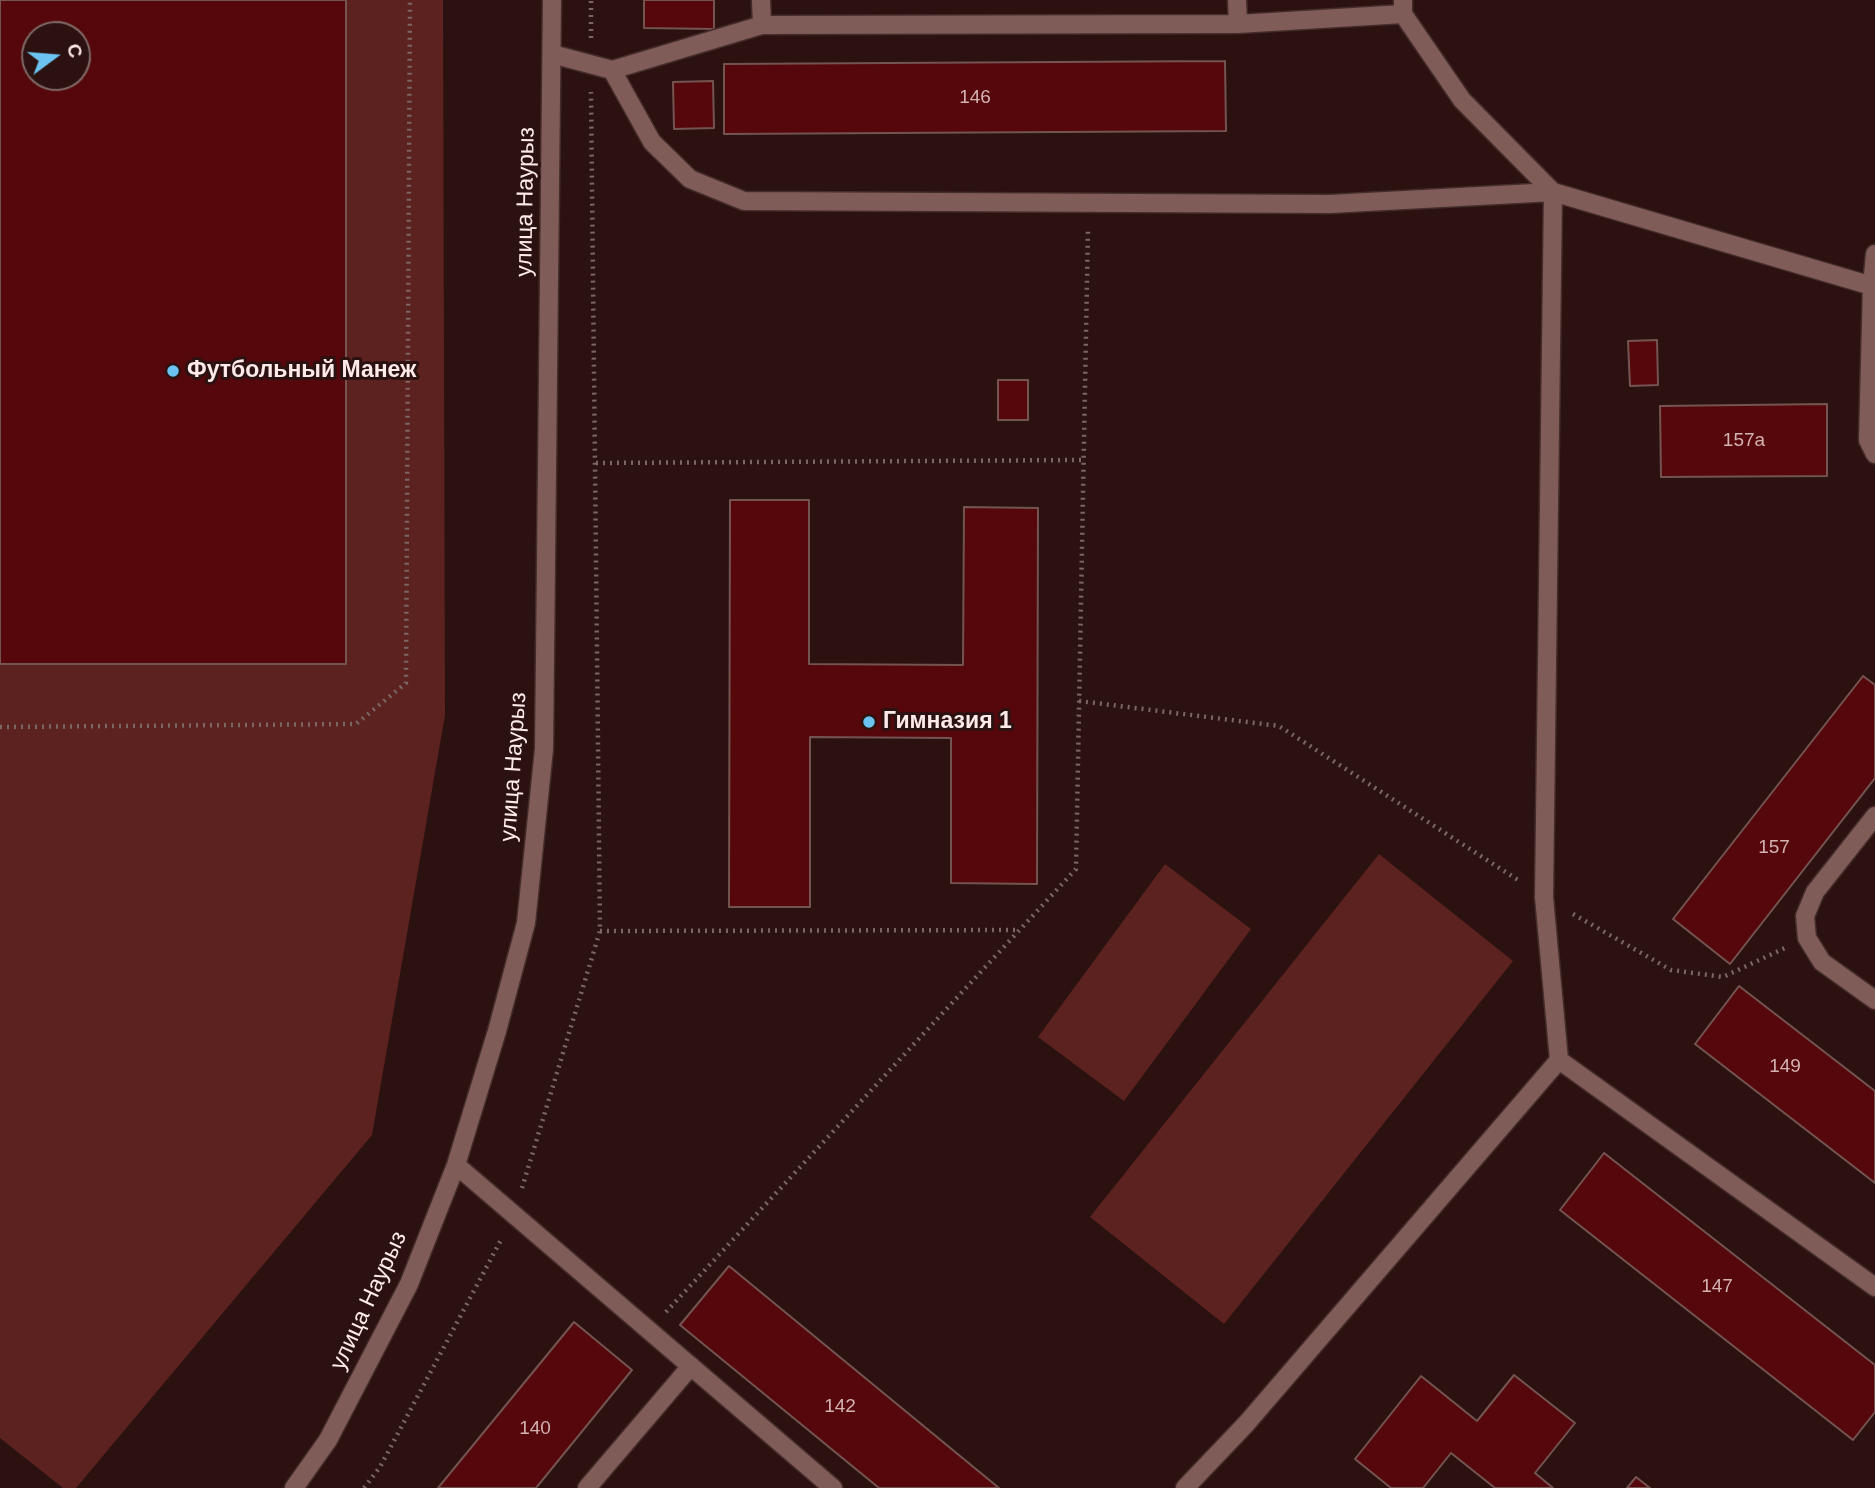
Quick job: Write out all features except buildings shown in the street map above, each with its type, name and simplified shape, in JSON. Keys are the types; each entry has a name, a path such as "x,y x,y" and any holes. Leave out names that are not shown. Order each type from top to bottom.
{"street":[{"name":"улица Наурыз","path":"294,1488 328,1440 409,1284 456,1165 497,1031 526,923 544,749 552,0"},
{"path":"761,0 762,25"},
{"path":"1237,0 1238,24"},
{"path":"552,54 612,70 762,25 1238,24 1403,7 1462,100 1553,192 1544,897 1559,1060 1246,1424 1185,1488"},
{"path":"612,70 652,142 690,179 744,201 1330,204 1553,192 1872,286"},
{"path":"1875,254 1868,440 1875,454"},
{"path":"1875,816 1815,892 1805,916 1807,938 1822,962 1875,1000"},
{"path":"1559,1060 1875,1287"},
{"path":"456,1165 833,1488"},
{"path":"587,1488 691,1366"}],"path":[{"path":"0,727 356,724 407,683 410,0"},
{"path":"649,1330 1076,869 1088,202"},
{"path":"596,463 1084,460"},
{"path":"1079,701 1279,726 1544,897 1671,970 1723,976 1807,938"},
{"path":"600,931 1019,930"}],"shaded area":[{"path":"0,0 443,0 445,715 372,1135 76,1488 63,1488 0,1438"},
{"path":"1379,854 1513,961 1224,1324 1090,1217"},
{"path":"1165,864 1251,929 1124,1101 1038,1037"}],"place":[{"name":"Футбольный Манеж","path":"173,371"},
{"name":"Гимназия 1","path":"869,722"}]}
